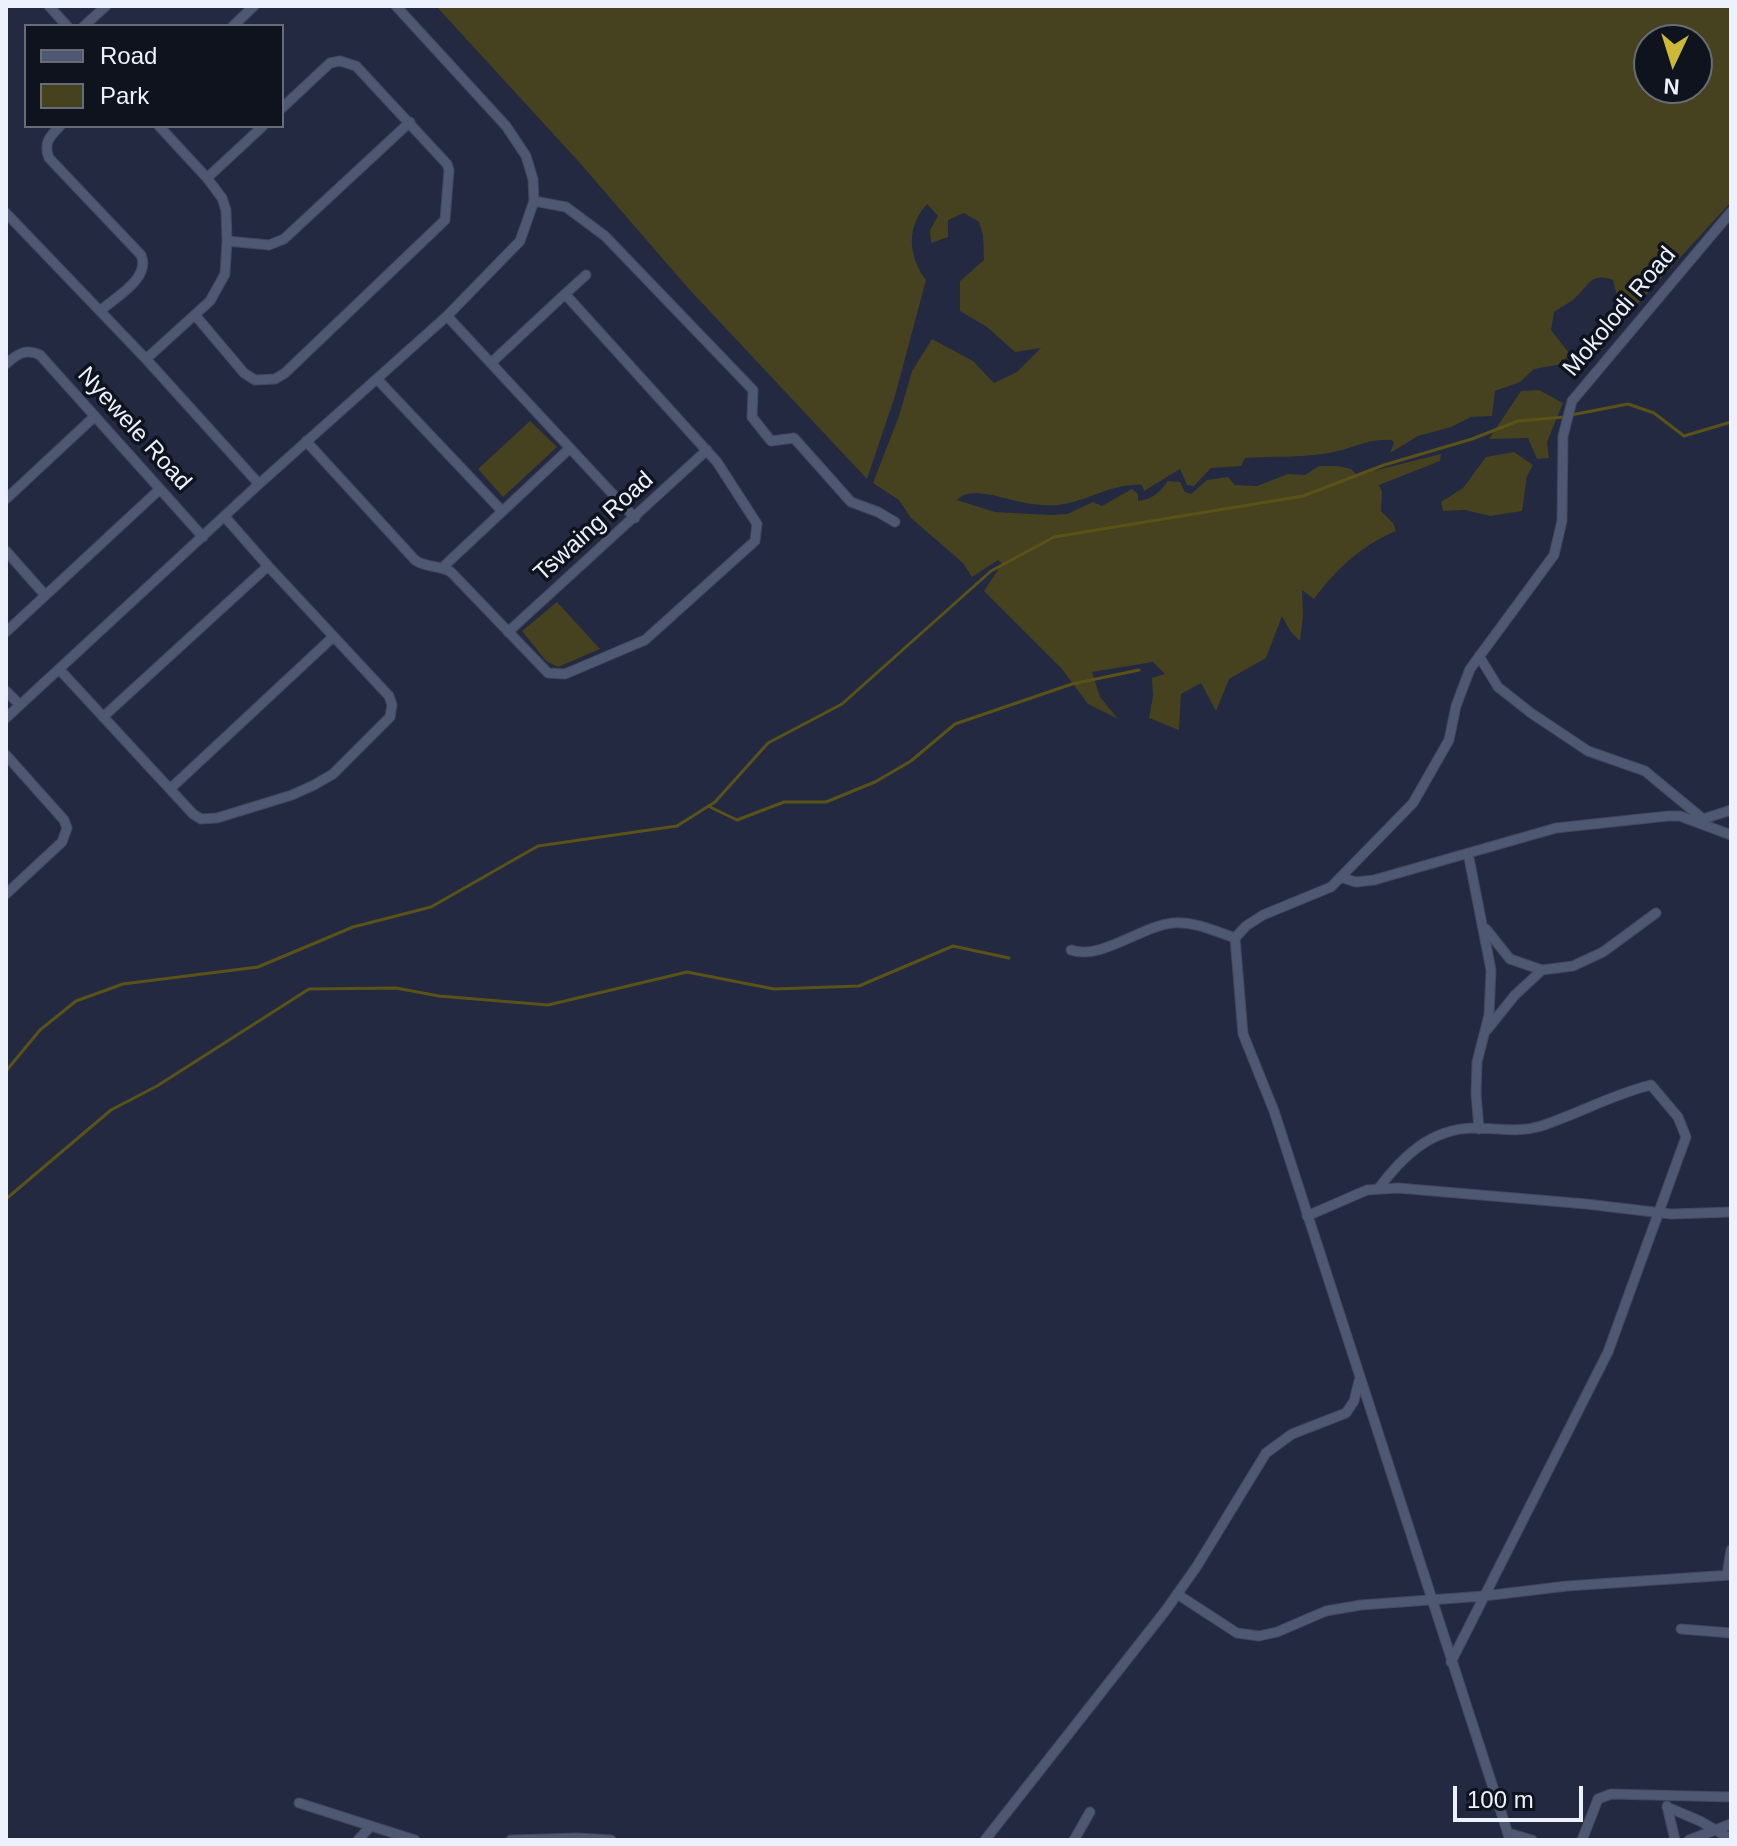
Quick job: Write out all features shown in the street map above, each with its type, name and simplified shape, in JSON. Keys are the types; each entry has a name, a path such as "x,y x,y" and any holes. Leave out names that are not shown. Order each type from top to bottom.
{"street":[{"path":"49,6 65,24"},
{"path":"86,24 106,6"},
{"path":"235,24 254,6"},
{"path":"6,718 306,441 447,316 520,241 534,201 533,179 518,140 396,6"},
{"path":"195,315 244,373 255,380 275,379 285,373 445,220 449,170 443,158 356,66 340,61 330,63 284,106"},
{"path":"227,241 269,245 284,239 410,122"},
{"path":"58,128 48,138 49,158 141,255 144,262 140,276 101,310"},
{"path":"146,359 210,301 225,274 225,204 207,178 161,128"},
{"path":"207,178 261,128"},
{"path":"534,201 566,207 605,236 753,390 752,417 771,441 794,438 851,502 895,522"},
{"name":"Mokolodi Road","path":"1235,938 1263,915 1331,887 1343,878 1413,803 1445,748 1470,669 1554,555 1562,521 1563,436 1572,401 1731,212"},
{"path":"6,213 101,310 259,484"},
{"path":"491,363 586,275"},
{"path":"306,441 415,560 451,572 544,671 565,674 645,640 751,545 757,524 707,450 565,294"},
{"path":"447,316 635,518"},
{"name":"Nyewele Road","path":"6,364 16,355 32,351 46,361 203,537"},
{"path":"378,380 501,510"},
{"path":"6,499 95,416"},
{"path":"443,567 569,449"},
{"name":"Tswaing Road","path":"508,632 707,450"},
{"path":"6,632 160,489"},
{"path":"59,669 193,814 210,820 292,795 333,774 384,725 392,711 389,696 225,517"},
{"path":"6,551 45,595"},
{"path":"103,717 268,566"},
{"path":"170,789 333,637"},
{"path":"1479,656 1498,687 1531,713 1588,751 1645,771 1700,820 1731,835"},
{"path":"6,691 20,705"},
{"path":"6,755 64,820 67,828 62,842 6,894"},
{"path":"1343,878 1356,882 1374,880 1556,828 1668,816 1700,820 1731,810"},
{"path":"1468,853 1491,970 1489,1015 1477,1062 1479,1129"},
{"path":"1484,927 1510,959 1542,970 1573,966 1603,952 1656,913"},
{"path":"1071,950 1090,953 1151,927 1176,922 1195,924 1235,938 1243,1034 1274,1111 1509,1837 1532,1840"},
{"path":"1484,1034 1515,995 1542,970"},
{"path":"1378,1189 1397,1163 1418,1144 1457,1131 1509,1131 1539,1127 1651,1085 1678,1117 1686,1137 1608,1352 1451,1662"},
{"path":"1307,1216 1367,1190 1398,1188 1659,1213 1731,1212"},
{"path":"985,1840 1177,1594 1266,1453 1292,1434 1346,1413 1354,1401 1360,1378"},
{"path":"1177,1594 1237,1633 1259,1636 1277,1632 1326,1611 1361,1605 1729,1575 1731,1550"},
{"path":"1681,1629 1731,1633"},
{"path":"1582,1840 1598,1799 1611,1794 1731,1797"},
{"path":"1663,1795 1675,1840"},
{"path":"299,1803 415,1840"},
{"path":"1667,1807 1715,1828 1731,1839"},
{"path":"1074,1840 1090,1812"},
{"path":"1689,1840 1731,1824"},
{"path":"358,1840 370,1827"},
{"path":"511,1840 611,1840"}],"green space":[{"path":"436,6 1731,6 1731,202 1632,310 1619,304 1613,280 1600,278 1591,281 1574,299 1554,312 1551,330 1569,353 1562,364 1534,369 1520,382 1495,391 1492,416 1471,417 1451,427 1418,436 1390,453 1394,443 1383,440 1318,455 1245,458 1241,466 1211,468 1194,486 1187,485 1180,469 1144,491 1142,485 1131,485 1058,505 1025,503 972,493 957,500 995,512 1067,514 1093,502 1102,506 1132,489 1138,494 1138,501 1148,499 1168,481 1180,482 1185,492 1191,494 1207,480 1228,477 1235,485 1257,486 1288,474 1305,475 1319,466 1351,469 1357,475 1441,454 1440,461 1379,485 1382,492 1381,511 1396,531 1350,559 1314,599 1302,590 1300,641 1282,616 1266,658 1229,679 1216,711 1201,683 1181,694 1179,730 1149,718 1152,678 1165,674 1153,662 1092,672 1100,697 1118,719 1088,704 1062,669 984,591 1002,564 998,560 972,577 963,563 911,518 899,500 873,483 899,416 912,371 932,339 973,361 994,383 1017,372 1041,348 1015,352 987,327 960,311 960,281 984,260 979,222 964,213 948,220 948,237 931,243 930,230 938,216 927,204 915,222 913,251 926,280 895,396 867,479 688,288 579,162"},
{"path":"1539,390 1563,403 1547,442 1549,458 1537,459 1528,438 1489,439 1521,391"},
{"path":"530,421 557,447 503,497 478,469"},
{"path":"1514,452 1533,465 1527,476 1522,511 1490,516 1465,510 1443,511 1441,502 1463,488 1486,457"},
{"path":"557,602 600,649 558,667 546,661 522,631"}],"waterway":[{"path":"1571,415 1628,404 1654,413 1684,436 1731,422"},
{"path":"6,1071 40,1030 76,1001 123,984 258,967 353,927 431,907 538,846 677,826 715,802 768,743 842,704 991,571 1054,537 1303,496 1384,465 1472,439 1518,421 1564,417"},
{"path":"708,806 737,820 784,802 826,802 875,782 911,761 955,724 1072,684 1139,670"},
{"path":"6,1199 111,1110 157,1086 309,989 396,988 439,996 548,1005 687,972 774,989 859,986 953,946 1009,958"}]}
